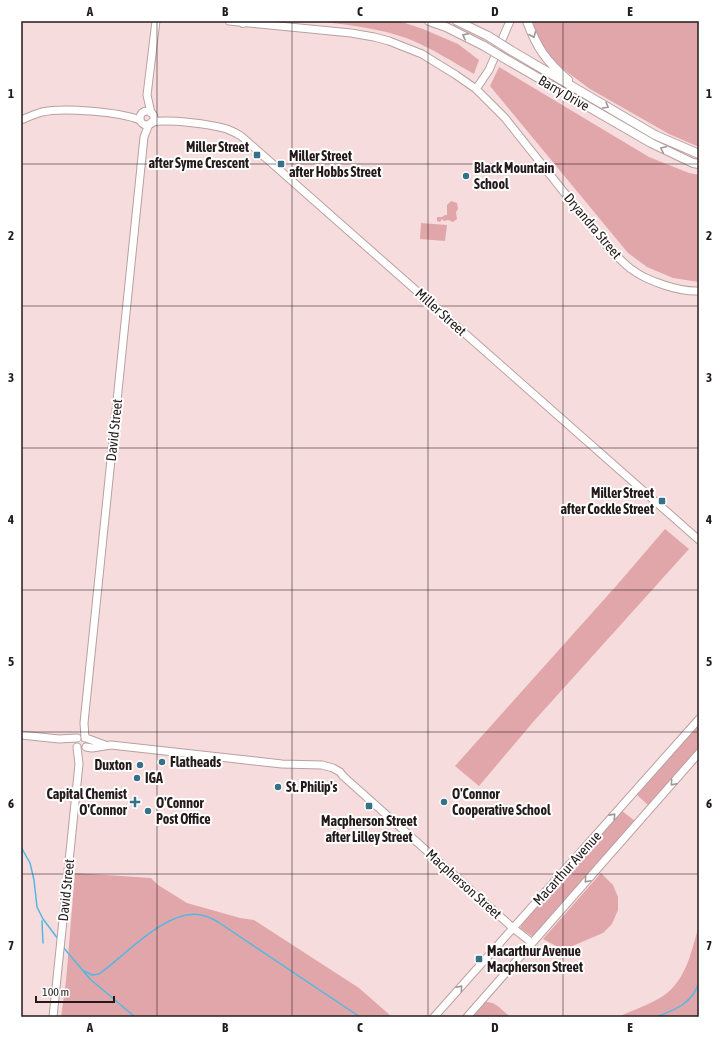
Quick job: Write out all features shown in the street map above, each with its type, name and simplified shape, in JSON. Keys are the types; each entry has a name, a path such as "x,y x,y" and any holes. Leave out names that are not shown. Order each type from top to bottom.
{"main road":[{"name":"Barry Drive","path":"429,21 446,27 484,46 651,144 699,164"},
{"name":"Barry Drive","path":"457,21 488,36 655,135 699,154"},
{"path":"527,21 536,44 545,57 561,74 585,94"}],"street":[{"path":"21,120 41,112 68,110 146,118 156,21"},
{"name":"Dryandra Street","path":"229,21 351,33 389,41 422,54 446,68 476,89 505,118 606,245 632,270 660,284 684,290 699,291"},
{"path":"502,38 505,21"},
{"path":"476,89 489,70 510,21"},
{"name":"Miller Street","path":"146,118 215,126 227,129 241,136 699,540"},
{"name":"David Street","path":"82,738 146,118"},
{"name":"Macarthur Avenue","path":"434,1017 699,719"},
{"path":"21,735 59,739 82,738 88,742 81,747"},
{"path":"81,747 76,742 82,738"},
{"name":"Macpherson Street","path":"82,738 107,745 282,764 317,766 338,776 343,776 513,928 532,943"},
{"path":"59,739 81,747"},
{"name":"Macpherson Street","path":"81,747 92,748 107,745"},
{"name":"David Street","path":"53,1017 81,747"},
{"name":"Macarthur Avenue","path":"467,1017 699,753"}],"shaded area":[{"path":"315,21 399,21 423,29 458,44 479,60 474,74 427,47 401,36 364,28"},
{"path":"531,21 699,21 699,147 669,134 590,89 555,63 537,37"},
{"path":"499,67 649,157 689,173 699,175 699,282 673,278 647,267 628,253 490,86"},
{"path":"451,201 457,203 457,219 453,222 448,220 444,221 442,219 440,222 437,221 437,217 447,215 447,205"},
{"path":"421,223 447,225 445,241 420,239"},
{"path":"665,529 689,549 534,721 479,786 455,766 617,585"},
{"path":"699,725 699,750 650,805 648,805 637,795"},
{"path":"622,811 635,821 533,937 520,928 523,923"},
{"path":"75,873 151,878 158,885 187,903 240,918 254,920 359,988 392,1017 61,1017 66,981"},
{"path":"601,873 613,885 618,897 618,910 612,924 603,933 570,947 558,947 543,939"},
{"path":"699,925 699,1017 618,1017 652,1002 671,990 683,974 694,945"},
{"path":"486,1002 493,1003 511,1017 471,1017"}],"waterway":[{"path":"21,847 30,863 34,880 37,907 43,919 58,939"},
{"path":"82,970 92,975 99,974 147,935 161,926 174,919 188,915 201,915 218,922 360,1017"},
{"path":"42,921 43,943"},
{"path":"63,947 90,979 135,1017"},
{"path":"656,1017 670,1012 682,1005 692,995 699,982"}],"place":[{"name":"Miller Street after Syme Crescent","path":"257,155"},
{"name":"Miller Street after Hobbs Street","path":"281,164"},
{"name":"Black Mountain School","path":"466,176"},
{"name":"Miller Street after Cockle Street","path":"662,501"},
{"name":"Flatheads","path":"162,762"},
{"name":"Duxton","path":"140,765"},
{"name":"IGA","path":"137,778"},
{"name":"St. Philip's","path":"278,787"},
{"name":"Capital Chemist O'Connor","path":"135,802"},
{"name":"O'Connor Cooperative School","path":"444,802"},
{"name":"Macpherson Street after Lilley Street","path":"369,806"},
{"name":"O'Connor Post Office","path":"148,811"},
{"name":"Macarthur Avenue Macpherson Street","path":"479,959"}]}
